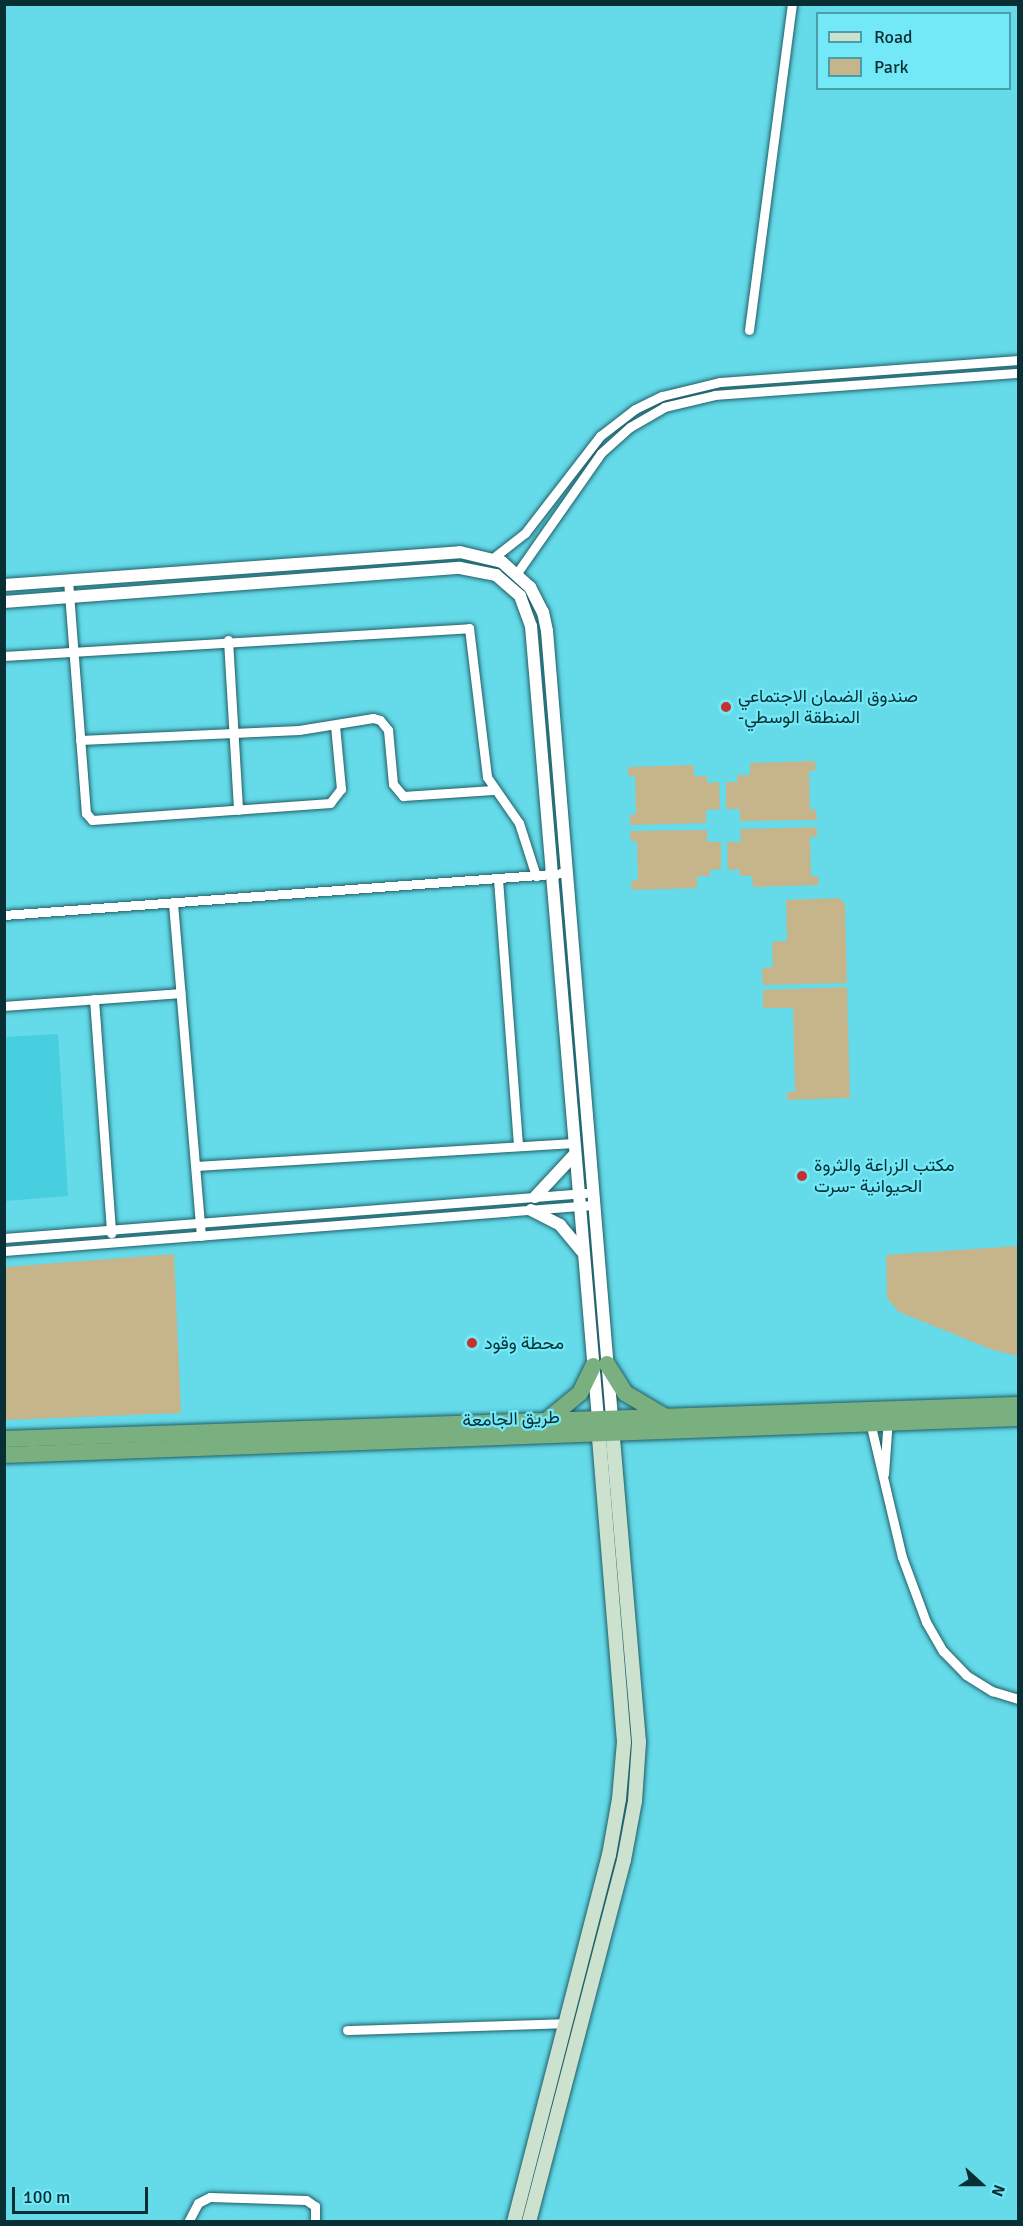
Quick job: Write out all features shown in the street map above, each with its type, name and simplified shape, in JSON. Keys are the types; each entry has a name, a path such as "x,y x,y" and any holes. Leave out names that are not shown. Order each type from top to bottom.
{"highway":[{"path":"546,1421 572,1403 600,1365 625,1393 667,1417"},
{"name":"طريق الجامعة","path":"4,1439 156,1442 443,1433 870,1417 1018,1405"},
{"name":"طريق الجامعة","path":"888,1416 1018,1418"},
{"name":"طريق الجامعة","path":"443,1433 546,1421 605,1427 667,1417 870,1417"},
{"name":"طريق الجامعة","path":"4,1455 156,1442"}],"main road":[{"path":"514,2222 611,1846 624,1742 605,1427"},
{"path":"529,2222 624,1860 635,1801 639,1742 605,1427"}],"street":[{"path":"749,330 792,4"},
{"path":"488,572 493,558 525,533 600,436 635,409 662,396 720,382 1018,360"},
{"path":"518,573 601,453 630,427 664,408 729,393 1018,373"},
{"path":"4,585 460,552 493,558 518,573 536,595 547,631 591,1199 605,1427"},
{"path":"4,602 460,568 488,572 509,584 522,601 531,626 582,1251 600,1365"},
{"path":"68,580 86,813 92,820 326,803 336,799 341,785 335,725"},
{"path":"522,601 536,595"},
{"path":"4,656 228,640 469,628 486,771 493,790 519,823 536,876"},
{"path":"228,640 238,810"},
{"path":"80,740 335,725 373,718 384,723 389,734 393,784 403,796 493,790"},
{"path":"4,915 565,873"},
{"path":"498,879 518,1144"},
{"path":"173,903 201,1236"},
{"path":"4,1006 181,993"},
{"path":"94,999 112,1243"},
{"path":"195,1166 518,1144 573,1149"},
{"path":"535,1197 573,1149"},
{"path":"4,1238 577,1193 591,1199"},
{"path":"4,1251 578,1207 591,1199"},
{"path":"531,1210 560,1226 582,1251"},
{"path":"883,1485 888,1416"},
{"path":"870,1417 883,1485 913,1593 943,1651 966,1676 992,1691 1018,1699"},
{"path":"347,2030 566,2023"},
{"path":"188,2222 198,2204 210,2197 306,2200 315,2206 315,2222"}],"shaded area":[{"path":"58,1034 68,1196 5,1201 5,1037"}],"green space":[{"path":"815,761 816,770 809,771 810,809 816,810 817,820 740,821 740,809 726,809 726,782 737,782 737,775 750,775 750,763"},
{"path":"694,765 694,776 707,776 707,783 719,782 720,809 706,810 706,823 630,825 630,815 636,814 635,776 628,776 628,767"},
{"path":"817,827 817,837 810,837 811,876 818,876 819,885 753,887 752,876 740,876 739,869 728,870 727,842 741,842 740,829"},
{"path":"707,830 707,842 721,842 721,869 710,870 710,876 697,876 697,888 632,890 631,881 638,880 637,842 631,841 630,831"},
{"path":"839,898 845,904 847,983 763,985 762,968 773,967 772,942 787,941 786,900"},
{"path":"847,987 850,1098 787,1100 787,1092 795,1092 793,1008 763,1008 763,990"},
{"path":"1018,1246 1018,1356 993,1350 899,1312 887,1298 886,1255"},
{"path":"174,1254 181,1413 5,1420 5,1267"}],"place":[{"name":"صندوق الضمان الاجتماعي -المنطقة الوسطي","path":"726,707"},
{"name":"مكتب الزراعة والثروة الحيوانية -سرت","path":"802,1176"},
{"name":"محطة وقود","path":"472,1343"}]}
